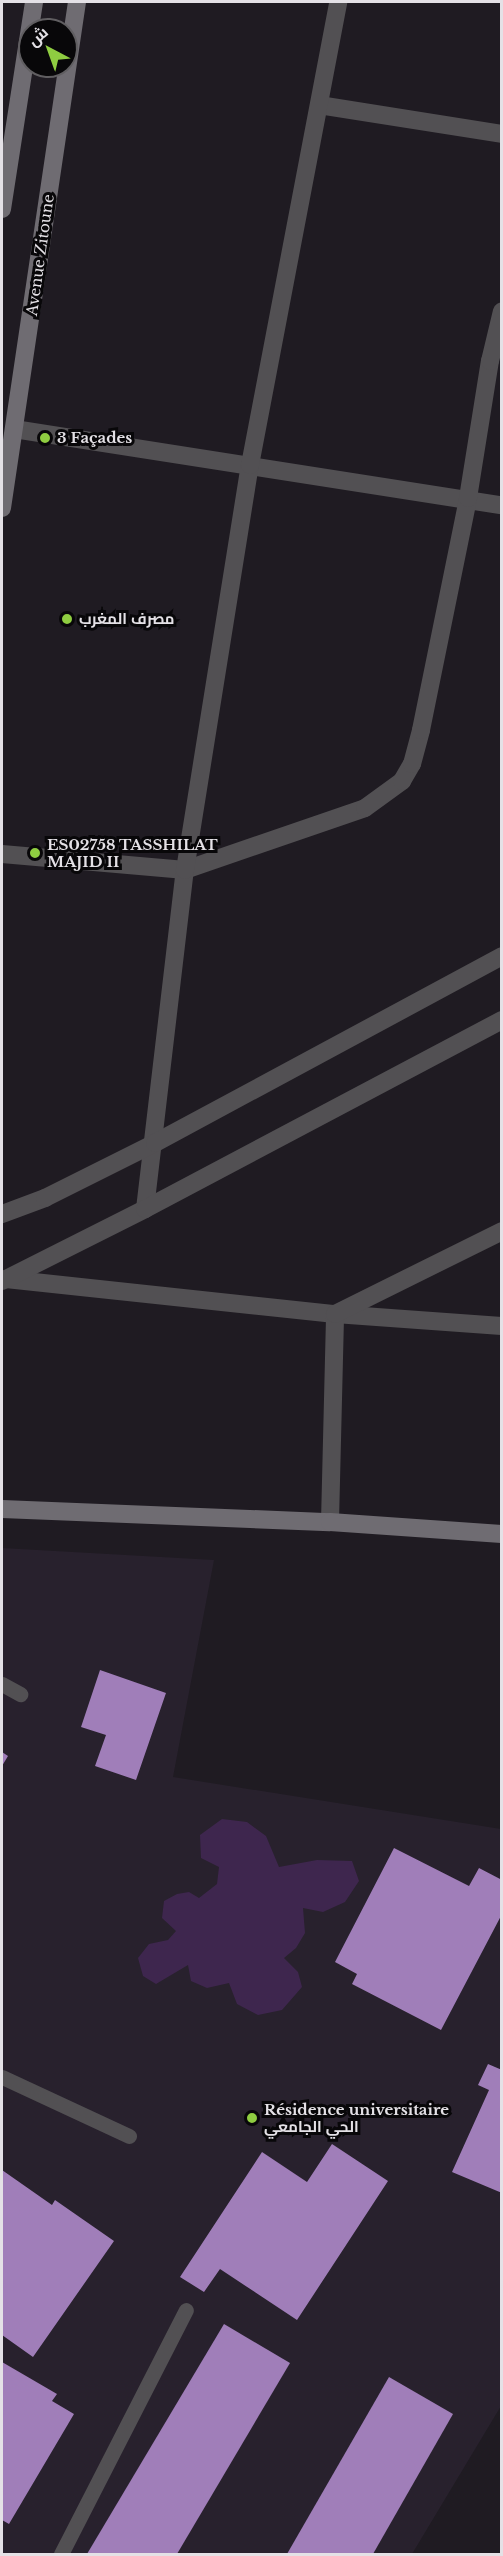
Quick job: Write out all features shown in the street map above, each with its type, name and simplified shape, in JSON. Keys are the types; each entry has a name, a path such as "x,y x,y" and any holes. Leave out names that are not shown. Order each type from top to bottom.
{"main road":[{"path":"2,209 34,2"},
{"name":"Avenue Zitoune","path":"2,508 78,2"},
{"path":"2,1509 330,1522 501,1533"}],"street":[{"path":"145,1209 155,1143 185,870 250,465 338,2"},
{"path":"319,105 501,134"},
{"path":"2,854 185,870 366,808 402,782 412,764 421,730 468,498 490,361 501,311"},
{"path":"14,429 468,498 501,505"},
{"path":"2,1214 45,1198 155,1143 501,956"},
{"path":"4,1280 145,1209 501,1020"},
{"path":"335,1314 501,1231"},
{"path":"4,1280 335,1314 501,1326"},
{"path":"330,1522 335,1314"}],"lane":[{"path":"2,1684 20,1694"},
{"path":"2,2077 129,2136"},
{"path":"61,2554 186,2310"}],"shaded area":[{"name":"Résidence universitaire الحي الجامعي","path":"2,1548 214,1560 173,1777 501,1829 501,2406 412,2554 2,2554"},
{"path":"222,1819 247,1822 266,1836 279,1867 317,1860 352,1861 359,1881 345,1902 323,1912 303,1908 305,1933 296,1948 284,1958 298,1972 302,1987 282,2010 258,2015 237,2004 229,1983 207,1988 191,1981 188,1965 156,1984 143,1976 138,1958 149,1944 168,1940 176,1931 162,1918 164,1901 177,1894 189,1892 199,1898 217,1884 219,1867 201,1858 200,1835"}],"building":[{"path":"100,1670 166,1693 136,1780 95,1766 106,1735 81,1727"},
{"path":"2,1752 8,1756 2,1766"},
{"path":"394,1848 469,1886 479,1868 502,1880 502,1914 441,2030 352,1984 357,1974 335,1962"},
{"path":"488,2064 502,2070 502,2193 452,2172 489,2090 478,2085"},
{"path":"332,2144 388,2181 297,2320 220,2269 204,2292 180,2277 262,2152 307,2182"},
{"path":"2,2170 52,2205 55,2200 114,2241 33,2357 2,2335"},
{"path":"224,2324 290,2363 177,2554 87,2554"},
{"path":"2,2362 57,2394 52,2401 74,2414 9,2524 2,2520"},
{"path":"389,2377 453,2414 373,2554 287,2554"}],"place":[{"name":"3 Façades","path":"45,438"},
{"name":"مصرف المغرب","path":"67,619"},
{"name":"ES02758 TASSHILAT MAJID II","path":"35,853"},
{"name":"Résidence universitaire الحي الجامعي","path":"252,2118"}]}
